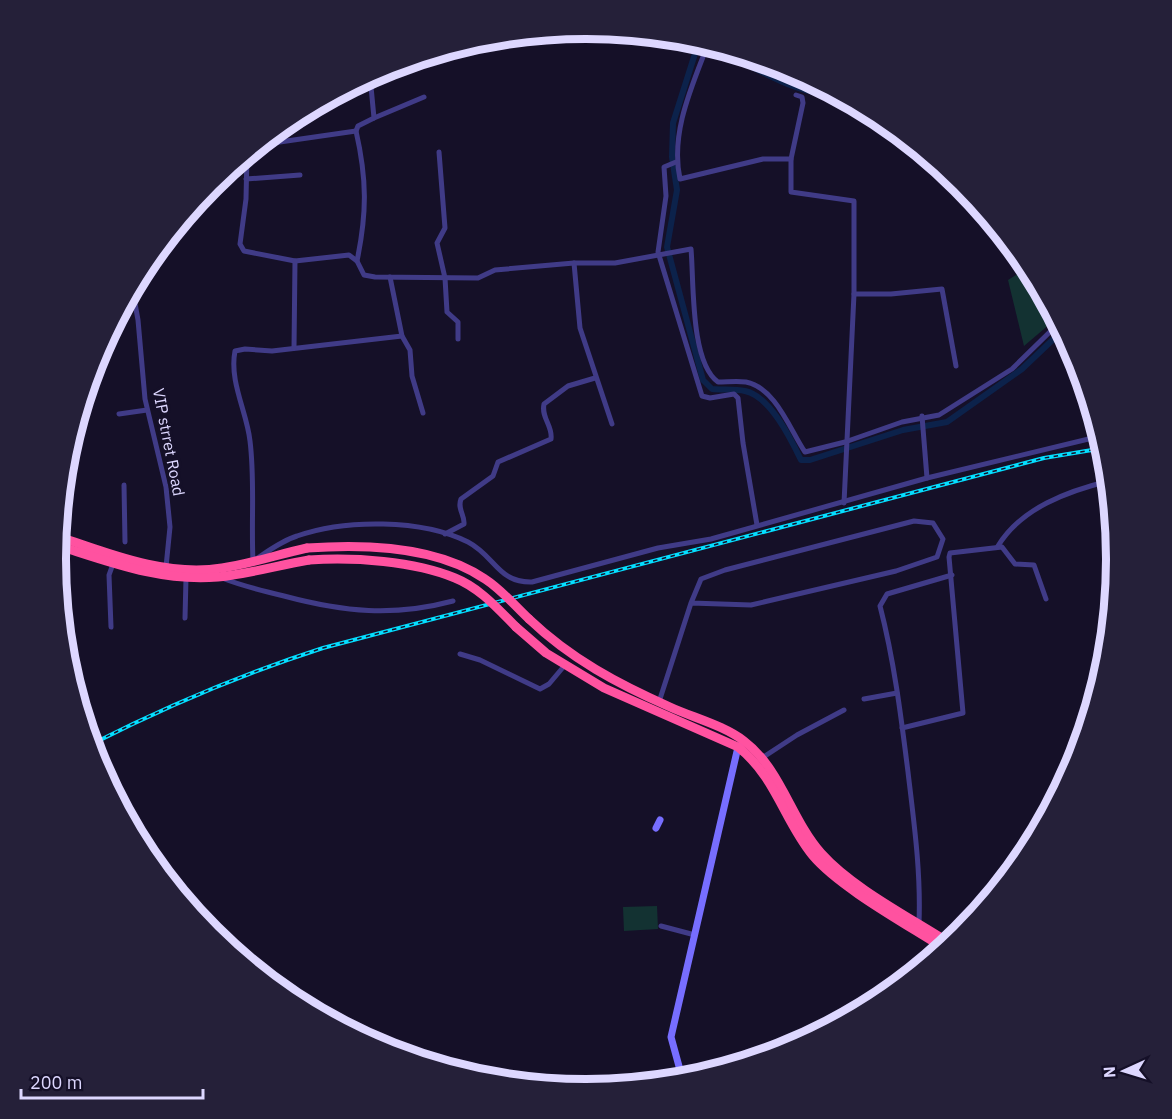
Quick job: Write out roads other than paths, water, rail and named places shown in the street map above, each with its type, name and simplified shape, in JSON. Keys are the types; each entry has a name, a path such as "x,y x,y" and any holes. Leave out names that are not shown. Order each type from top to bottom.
{"highway":[{"path":"67,541 157,575 186,578 220,577 309,560 346,559 385,562 456,578 489,599 516,627 546,652 565,664 619,695 742,744 756,761 802,840 827,871 937,944"},
{"path":"66,548 114,560 198,570 222,568 307,548 365,546 432,557 482,577 510,598 556,644 613,681 723,729 762,758 820,851 847,876 943,938"},
{"path":"546,652 556,644"}],"main road":[{"path":"680,1071 671,1037 742,744"},
{"path":"656,828 660,820"}],"street":[{"path":"705,53 677,137 672,163 680,178 763,159 791,159"},
{"path":"371,86 374,118"},
{"path":"796,95 802,97 803,103 791,159 791,192 854,201 854,294 843,503"},
{"path":"357,261 364,230 366,190 356,131 358,126 424,97"},
{"path":"276,142 356,131"},
{"path":"439,152 445,228 437,243 445,278 447,312 458,322 458,339"},
{"path":"672,163 663,167 666,196 659,238 659,254 702,396 710,398 734,394 738,398 743,443 758,525"},
{"path":"247,165 246,199 240,244 244,251 295,261 349,255 357,261 364,275 478,278 495,270 615,262 691,249 698,341 703,359 714,379 718,382 745,382 760,388 787,421 805,452 845,444 922,416 939,415 982,385 1002,376 1020,363 1053,329"},
{"path":"246,179 300,176"},
{"path":"294,348 295,261"},
{"path":"574,263 576,308 595,378 612,424"},
{"path":"390,277 402,336 410,350 412,376 423,413"},
{"path":"854,294 891,294 942,289 956,366"},
{"name":"VIP strret Road","path":"134,301 147,410 166,487 170,527 166,567"},
{"path":"402,336 266,351 237,349 234,355 237,389 248,425 252,454 253,561 295,537 348,525 381,524 445,534 469,543 506,576 518,583 532,582 658,548 711,539 927,478 1092,438"},
{"path":"445,534 463,526 465,519 459,504 461,499 493,476 498,462 551,439 552,435 543,416 544,404 568,386 595,378"},
{"path":"119,414 147,410"},
{"path":"922,416 927,478"},
{"path":"998,546 1012,526 1031,512 1073,492 1101,484"},
{"path":"124,485 125,542"},
{"path":"659,702 691,603 701,579 725,570 914,521 933,523 943,539 937,557 896,571 751,605 691,603"},
{"path":"902,728 963,713 950,553 998,546 1006,550 1015,564 1034,565 1046,599"},
{"path":"111,627 109,575 114,560"},
{"path":"919,923 921,880 891,649 880,606 886,594 952,575"},
{"path":"220,577 242,586 335,609 372,612 413,610 453,601"},
{"path":"185,618 186,578"},
{"path":"460,654 480,660 540,689 549,684 565,664"},
{"path":"864,699 897,693"},
{"path":"762,758 796,735 844,710"},
{"path":"661,926 695,935"}],"waterway":[{"path":"696,51 673,123 672,157 677,190 667,247 703,380 712,389 745,391 763,401 779,420 801,460 810,460 903,430 947,422 1022,369 1056,336"},
{"path":"751,67 787,84 816,93"}],"railway":[{"path":"98,741 204,692 323,648 1044,458 1094,450"}]}
